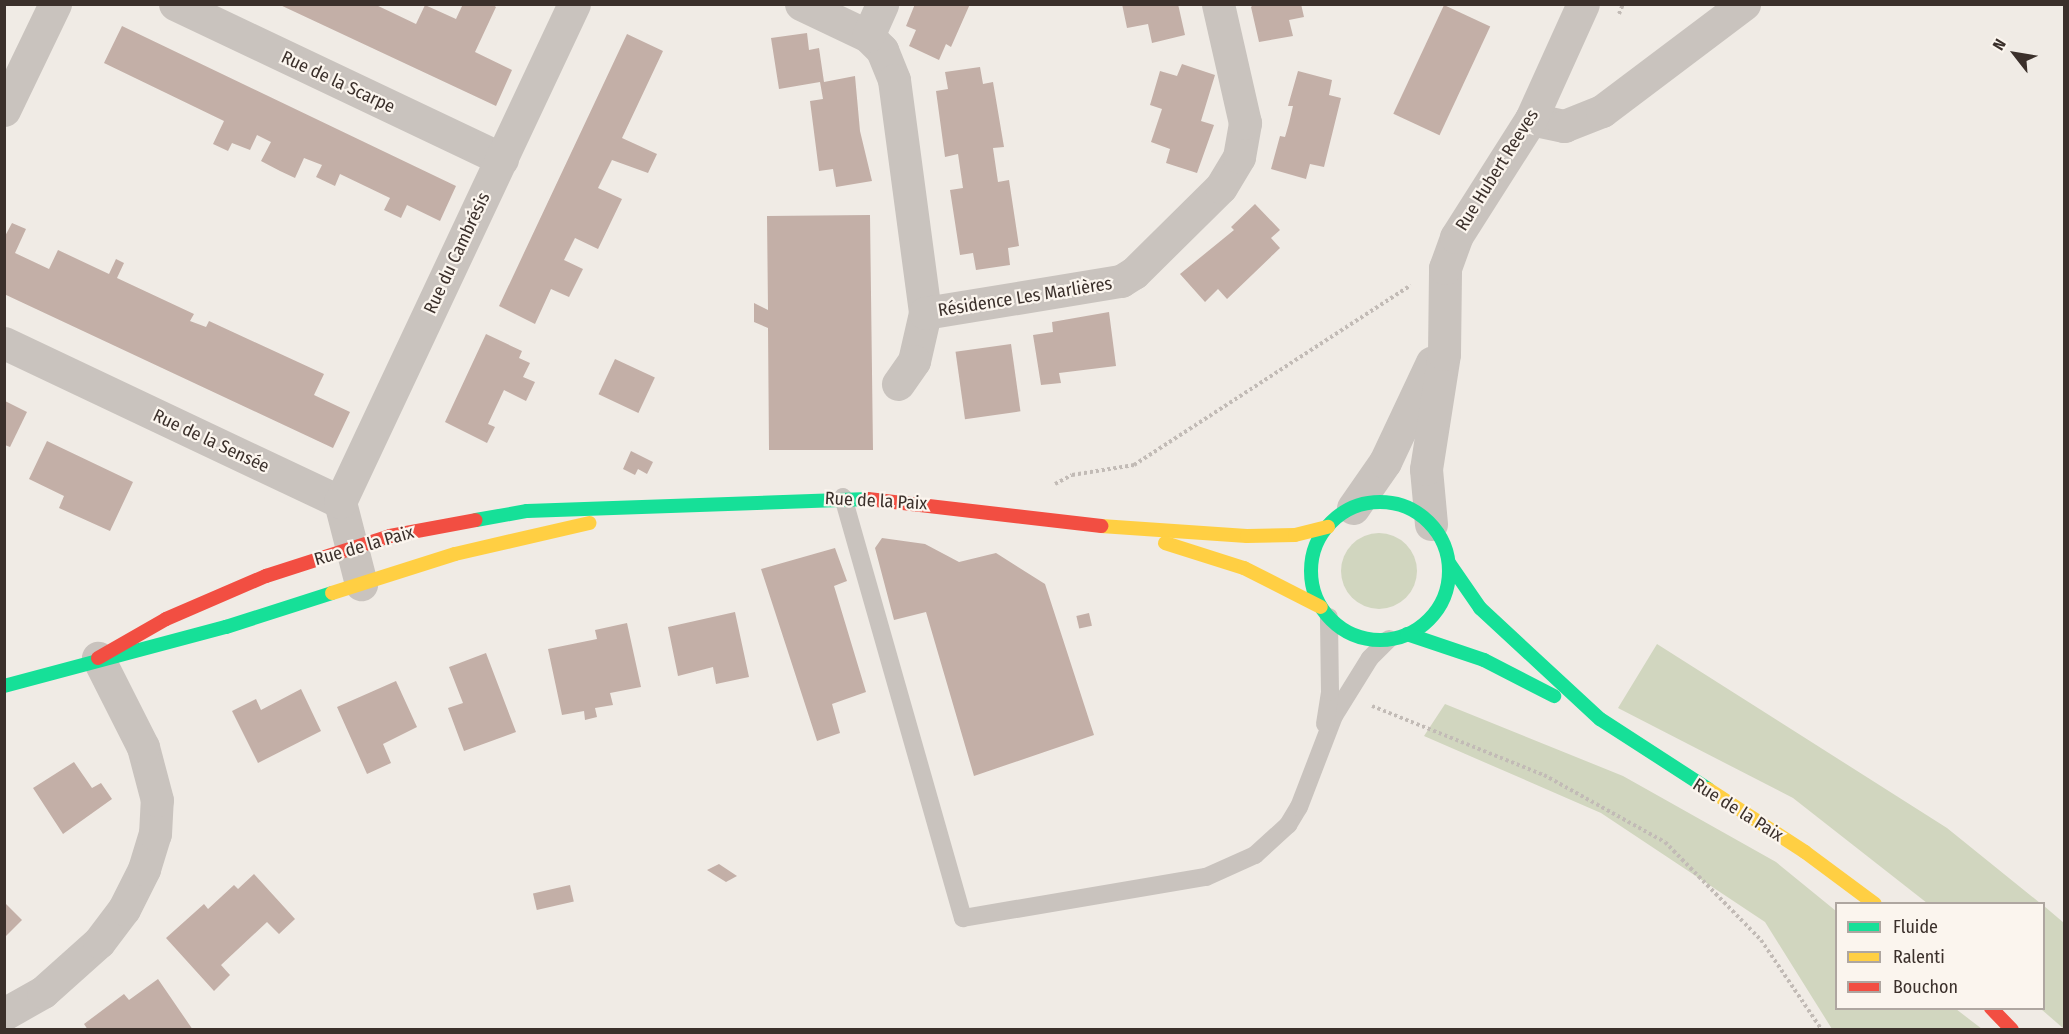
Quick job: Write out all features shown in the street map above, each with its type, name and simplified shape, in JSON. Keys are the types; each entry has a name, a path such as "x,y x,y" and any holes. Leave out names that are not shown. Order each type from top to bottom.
{"main road":[{"name":"Rue de la Paix","path":"98,658 202,602 352,547 418,530 509,513 560,508 649,509 843,497 1102,526 1274,536 1340,517"},
{"path":"1374,502 1395,504 1415,511 1431,524 1443,543 1449,563 1448,585 1440,605 1426,623 1407,634 1389,639 1356,636 1325,612 1313,584 1312,560 1340,517 1374,502"},
{"name":"Rue de la Paix","path":"4,687 98,658 226,627 483,546 649,509"},
{"name":"Rue de la Paix","path":"1102,526 1244,568 1325,612"},
{"name":"Rue de la Paix","path":"1449,563 1480,608 1600,719"},
{"name":"Rue de la Paix","path":"1407,634 1484,660 1600,719 1805,852 1874,902"},
{"path":"1993,1010 2012,1029"}],"street":[{"path":"4,110 55,4"},
{"name":"Rue de la Scarpe","path":"175,4 502,159"},
{"name":"Rue du Cambrésis","path":"340,502 574,4"},
{"name":"Résidence Les Marlières","path":"801,4 868,36 882,50 894,80 925,313 914,361 898,384"},
{"path":"868,36 882,4"},
{"name":"Résidence Les Marlières","path":"925,313 1121,281 1134,273 1221,187 1239,157 1245,123 1218,4"},
{"name":"Rue Hubert Reeves","path":"1431,524 1426,470 1443,366 1445,268 1456,237 1531,119 1583,4"},
{"path":"1531,119 1564,126 1602,111 1744,4"},
{"name":"Rue Hubert Reeves","path":"1340,517 1377,477 1423,383 1436,347 1443,308"},
{"name":"Rue de la Sensée","path":"4,343 340,502"},
{"path":"340,502 362,584"},
{"path":"4,1014 43,992 99,942 124,909 144,869 155,834 157,800 143,747 98,658"}],"lane":[{"path":"843,497 963,918 1206,877 1255,855 1288,825 1299,807 1322,746 1346,696 1370,658 1389,639"},
{"path":"1322,746 1330,692 1325,612"}],"path":[{"path":"1614,24 1623,4"},
{"path":"1027,516 1057,482 1072,476 1134,465 1409,286 1445,268"},
{"path":"1346,696 1544,774 1665,842 1761,939 1822,1029"}],"green space":[{"path":"1379,533 1394,536 1406,544 1414,556 1417,571 1414,586 1406,598 1394,606 1379,609 1364,606 1352,598 1344,586 1341,571 1344,556 1352,544 1364,536"},
{"path":"1657,644 1947,828 2039,902 1926,902 1793,798 1618,708"},
{"path":"1445,704 1623,776 1776,862 1835,910 1835,1010 1957,1010 1982,1029 1832,1029 1765,922 1601,813 1424,736"},
{"path":"2045,907 2064,923 2064,1029 2042,1010 2045,1010"}],"building":[{"path":"278,4 374,4 416,24 425,5 456,19 463,4 492,4 496,7 475,52 512,70 496,106"},
{"path":"915,4 970,4 951,47 946,44 939,60 909,46 916,30 906,26"},
{"path":"1122,4 1178,4 1185,35 1152,43 1148,24 1127,28"},
{"path":"1254,4 1301,4 1304,17 1289,20 1293,36 1259,42 1251,7"},
{"path":"1444,5 1490,27 1440,135 1393,114"},
{"path":"122,26 456,186 440,221 407,205 401,218 384,210 390,198 340,174 335,186 316,177 322,165 304,158 295,178 280,171 261,161 271,142 257,135 250,150 232,143 228,151 213,144 224,121 104,63"},
{"path":"807,33 809,50 819,48 824,82 855,76 860,131 872,181 836,187 833,169 819,171 810,101 823,99 820,82 779,89 771,38"},
{"path":"627,34 663,51 622,138 657,154 648,173 612,160 598,188 622,199 598,249 575,238 564,260 583,269 569,297 551,289 535,324 499,306"},
{"path":"1182,64 1215,75 1201,121 1214,125 1197,173 1166,163 1170,149 1151,142 1162,109 1150,105 1160,71 1177,76"},
{"path":"980,67 983,84 993,82 1004,147 993,148 998,182 1009,180 1019,246 1008,248 1010,265 976,270 973,253 960,255 950,190 963,188 958,154 945,157 936,91 948,89 945,72"},
{"path":"1298,71 1332,80 1329,95 1341,98 1324,167 1310,164 1306,179 1271,169 1280,136 1285,137 1289,123 1293,106 1288,106"},
{"path":"1255,204 1280,230 1271,238 1280,248 1227,299 1218,289 1205,302 1180,274 1234,230 1231,227"},
{"path":"870,215 873,450 769,450 768,328 754,322 754,303 768,310 767,216"},
{"path":"12,223 26,229 15,253 49,269 58,250 109,274 116,259 124,263 117,278 194,314 190,321 206,327 209,321 324,374 314,395 350,412 333,448 4,294 4,238"},
{"path":"1109,312 1116,366 1059,373 1061,383 1041,385 1033,335 1053,332 1052,322"},
{"path":"486,334 522,351 519,358 530,363 523,377 535,382 526,401 504,390 488,424 495,427 487,443 445,422"},
{"path":"1011,344 1020,411 965,419 956,352"},
{"path":"615,359 655,378 638,413 599,394"},
{"path":"5,401 27,412 10,447 5,445"},
{"path":"47,441 133,482 110,531 59,508 64,496 29,479"},
{"path":"631,451 653,462 647,474 638,469 635,475 623,469"},
{"path":"882,538 925,544 959,562 996,553 1045,584 1094,735 974,776 926,612 894,620 875,548"},
{"path":"835,548 847,581 834,586 866,692 832,704 840,733 817,741 761,569"},
{"path":"735,612 749,677 716,684 713,667 678,676 668,627"},
{"path":"1089,613 1092,626 1079,629 1076,616"},
{"path":"627,623 641,687 610,693 613,705 595,708 597,717 585,720 584,711 562,715 548,649 597,639 595,630"},
{"path":"486,653 516,732 464,751 448,708 463,703 449,667"},
{"path":"396,681 417,727 383,744 391,763 367,774 337,707"},
{"path":"301,689 321,731 258,763 232,711 256,699 261,710"},
{"path":"74,762 92,788 101,783 112,799 63,834 33,788"},
{"path":"719,864 737,876 726,882 707,870"},
{"path":"254,874 295,919 279,934 267,922 221,965 230,975 214,991 166,938 204,904 208,909 234,885 238,889"},
{"path":"570,885 574,902 537,910 533,894"},
{"path":"4,902 22,920 4,938"},
{"path":"158,979 193,1030 88,1030 84,1024 124,994 129,1000"}],"traffic: fast":[{"path":"476,520 527,511 868,499"},
{"path":"1380,502 1406,507 1429,522 1444,545 1449,571 1444,597 1429,620 1406,635 1380,640 1354,635 1331,620 1316,597 1311,571 1316,545 1331,522 1354,507 1380,502"},
{"path":"1449,563 1480,608 1600,719 1708,789"},
{"path":"4,686 226,627 332,593"},
{"path":"1407,634 1484,660 1554,696"}],"traffic: slow":[{"path":"332,593 455,554 589,523"},
{"path":"1101,526 1247,536 1295,535 1328,527"},
{"path":"1165,543 1244,568 1321,607"},
{"path":"1708,789 1805,852 1872,902"}],"traffic: jam":[{"path":"868,499 1101,526"},
{"path":"98,658 166,619 266,576 390,536 476,520"},
{"path":"1993,1010 2012,1030"}]}
